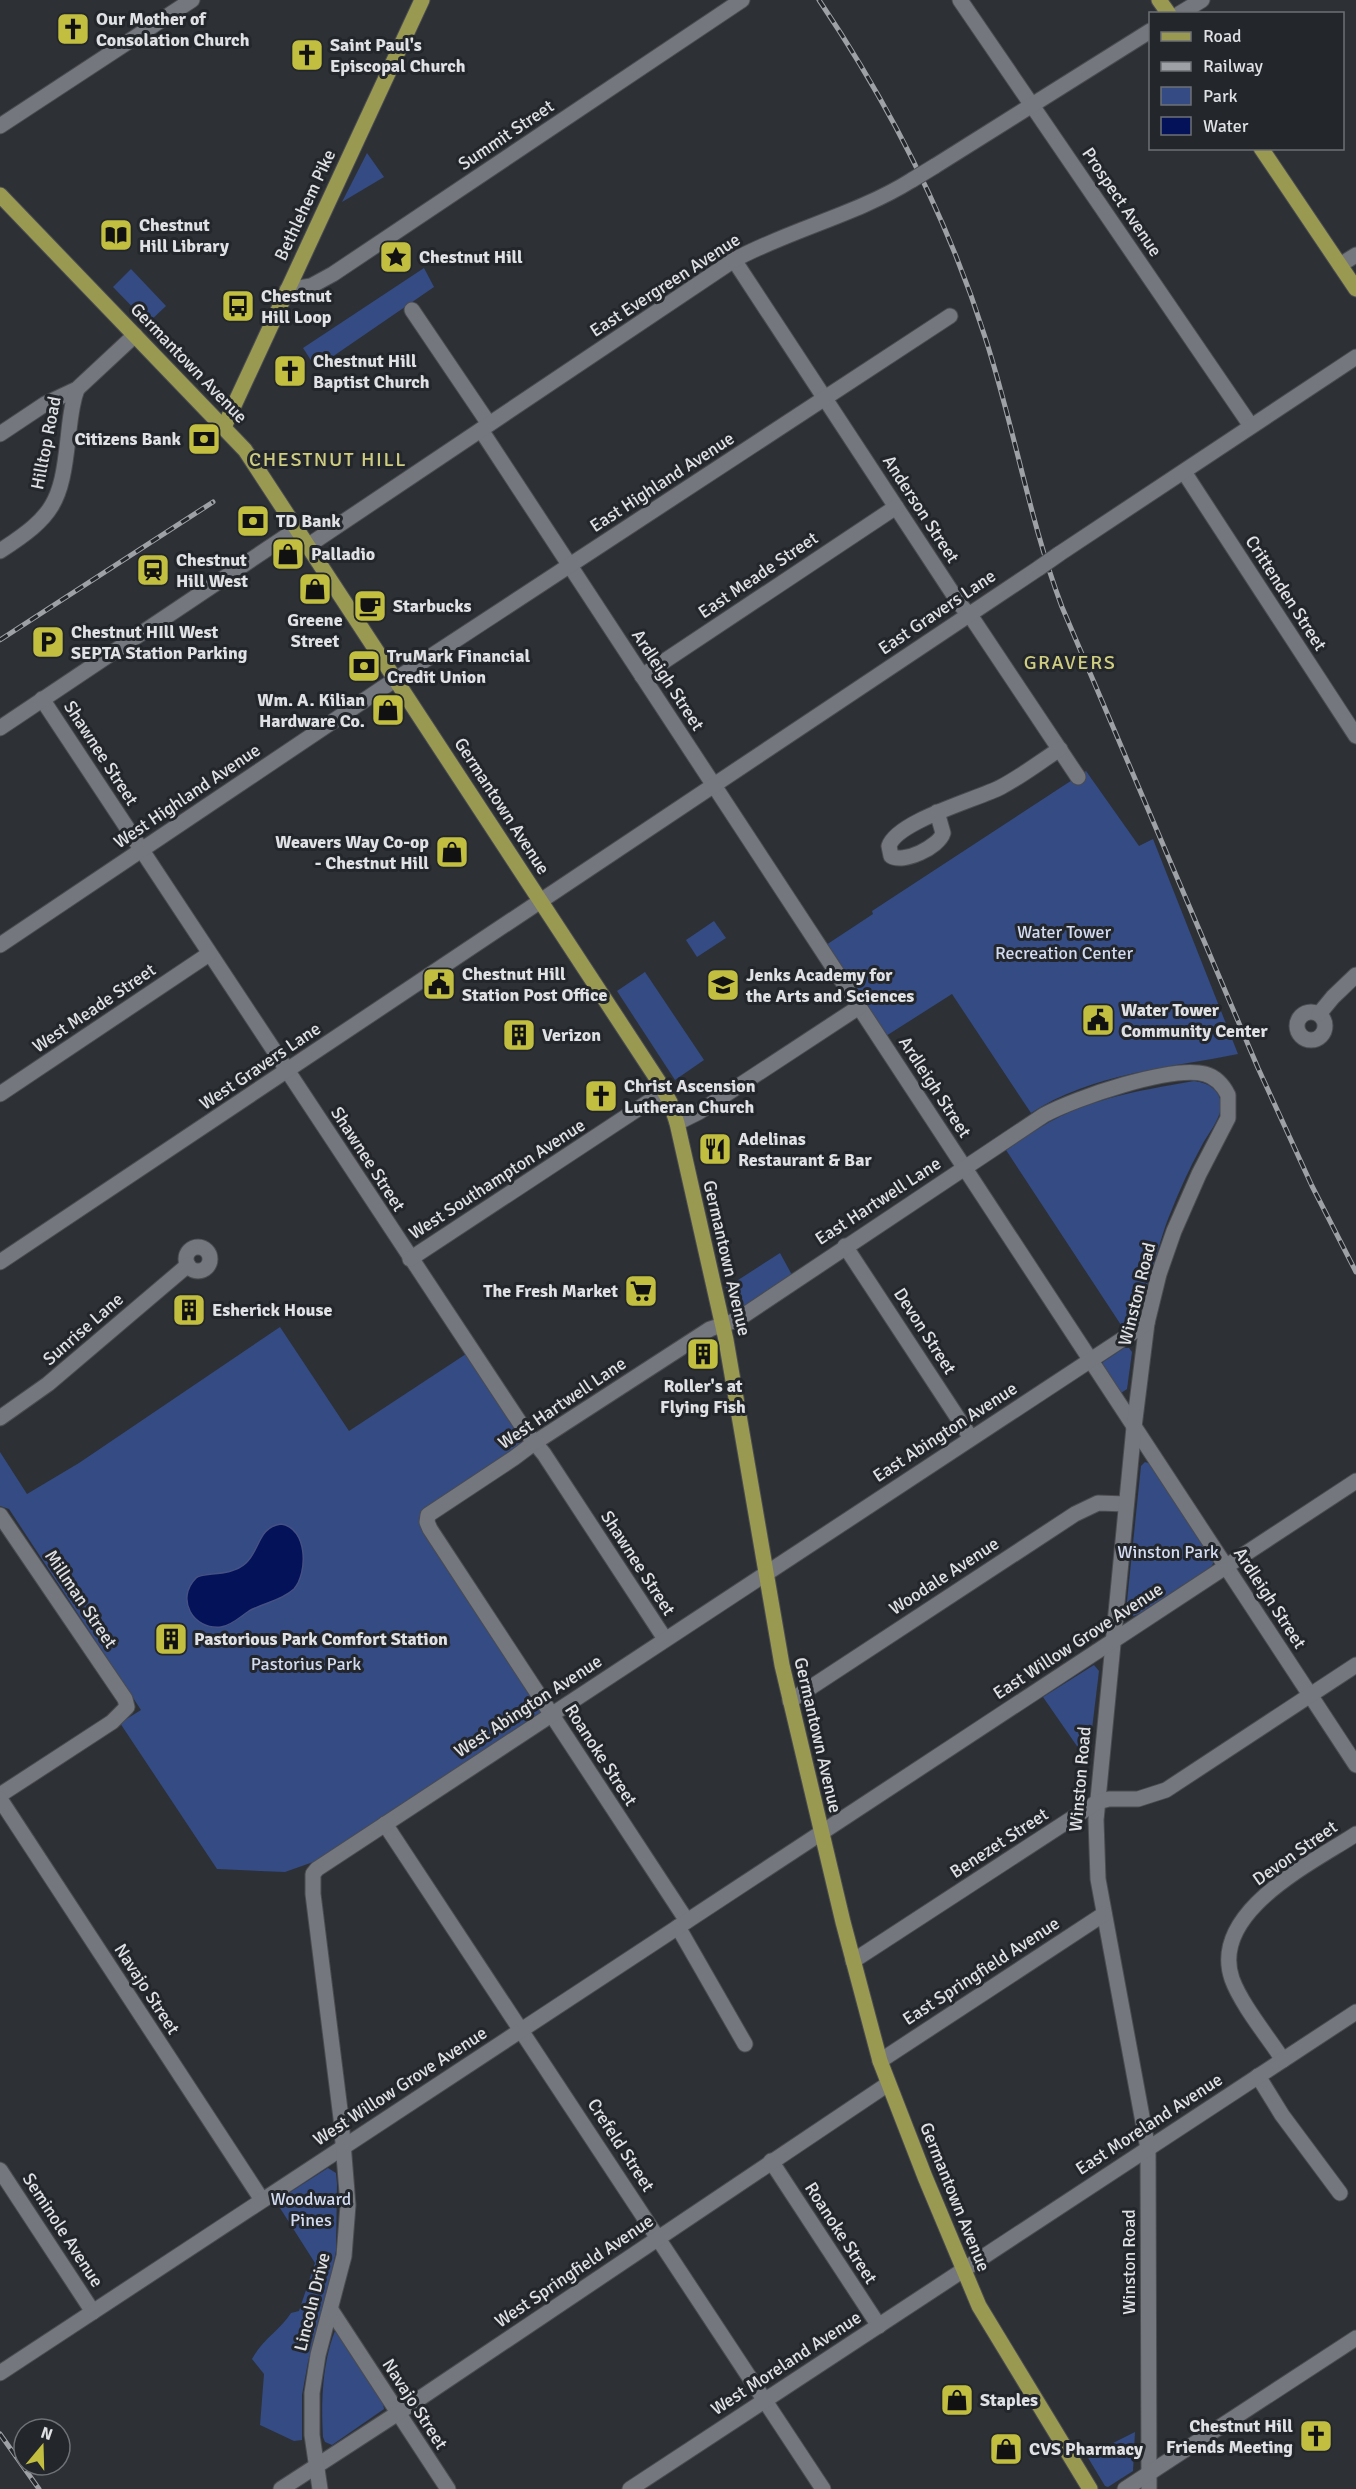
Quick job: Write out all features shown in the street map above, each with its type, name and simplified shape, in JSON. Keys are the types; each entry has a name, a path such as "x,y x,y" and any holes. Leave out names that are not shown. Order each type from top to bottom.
{"main road":[{"name":"Bethlehem Pike","path":"224,427 422,0"},
{"path":"1262,150 1356,289"},
{"name":"Germantown Avenue","path":"0,195 224,427 249,456 665,1091 677,1123 723,1324 765,1574 790,1701 821,1833 880,2061 964,2270 991,2326 1090,2489"}],"street":[{"path":"0,126 192,0"},
{"name":"Summit Street","path":"287,290 311,286 333,274 742,0"},
{"name":"Prospect Avenue","path":"960,0 1251,426"},
{"path":"1182,12 1202,0"},
{"name":"East Evergreen Avenue","path":"309,545 734,260 875,201 1149,32"},
{"path":"1340,265 1356,255"},
{"name":"Anderson Street","path":"734,260 958,603 969,615 1078,777"},
{"name":"Ardleigh Street","path":"412,310 570,566 1226,1567 1353,1755"},
{"name":"East Highland Avenue","path":"396,680 950,316"},
{"path":"0,434 45,404 77,389 135,335"},
{"name":"East Gravers Lane","path":"540,900 1356,357"},
{"name":"Hilltop Road","path":"0,551 37,525 56,500 63,483 71,411 77,389"},
{"name":"Crittenden Street","path":"1184,472 1356,736"},
{"name":"East Meade Street","path":"642,676 896,507"},
{"path":"0,728 297,529"},
{"name":"West Highland Avenue","path":"0,945 396,680"},
{"name":"Shawnee Street","path":"42,699 410,1259 534,1443 544,1454 665,1639"},
{"path":"937,812 1005,785 1060,749"},
{"name":"West Gravers Lane","path":"0,1262 540,900"},
{"name":"West Meade Street","path":"0,1094 209,954"},
{"path":"1319,1014 1356,975"},
{"path":"677,1123 699,1112 859,1006"},
{"name":"East Hartwell Lane","path":"723,1324 737,1320 1044,1114 1100,1092 1149,1079 1190,1072 1213,1077 1224,1088"},
{"name":"Winston Road","path":"1149,2481 1148,2149 1096,1864 1097,1802 1134,1426 1147,1323 1174,1231 1199,1174 1228,1118 1230,1102 1224,1088"},
{"name":"West Southampton Avenue","path":"410,1259 665,1091"},
{"name":"Devon Street","path":"845,1246 971,1438"},
{"name":"Sunrise Lane","path":"0,1418 48,1384 188,1265"},
{"name":"East Abington Avenue","path":"765,1574 1147,1323"},
{"name":"West Hartwell Lane","path":"427,1518 432,1511 534,1443 710,1329 723,1324"},
{"name":"East Willow Grove Avenue","path":"821,1833 1356,1481"},
{"name":"Woodale Avenue","path":"790,1701 1075,1514 1098,1503 1126,1504"},
{"name":"Millman Street","path":"0,1515 94,1651 128,1707 112,1722 0,1797"},
{"name":"Roanoke Street","path":"427,1518 430,1529 551,1714 683,1924 745,2044"},
{"name":"West Abington Avenue","path":"313,1874 322,1864 765,1574"},
{"name":"Benezet Street","path":"853,1961 1097,1802 1109,1799 1138,1799 1166,1790 1356,1665"},
{"name":"Navajo Street","path":"0,1797 262,2200"},
{"name":"Crefeld Street","path":"385,1824 823,2489"},
{"name":"West Willow Grove Avenue","path":"0,2373 821,1833"},
{"name":"Devon Street","path":"1283,2060 1233,1983 1228,1959 1233,1935 1242,1920 1267,1894 1356,1834"},
{"name":"Lincoln Drive","path":"313,1874 313,1894 344,2146 348,2223 344,2256 318,2355 312,2393 311,2425 315,2467 320,2489"},
{"name":"East Springfield Avenue","path":"880,2061 1104,1914"},
{"name":"East Moreland Avenue","path":"964,2270 1356,2012"},
{"path":"1258,2076 1282,2115 1340,2193"},
{"name":"West Springfield Avenue","path":"281,2489 888,2084"},
{"name":"Roanoke Street","path":"771,2161 879,2326"},
{"name":"Seminole Avenue","path":"0,2170 93,2312"},
{"name":"West Moreland Avenue","path":"630,2489 964,2270"},
{"name":"Navajo Street","path":"331,2310 448,2489"},
{"path":"1125,2489 1149,2481 1356,2338"}],"green space":[{"path":"367,153 384,177 342,202"},
{"path":"424,268 434,287 316,368 303,348"},
{"path":"131,269 166,306 148,323 113,287"},
{"name":"Water Tower Recreation Center","path":"1086,771 1139,846 1153,839 1238,1054 1105,1080 1079,1089 1031,1113 952,994 886,1036 826,945 873,914 872,911"},
{"path":"714,921 726,938 697,957 686,940"},
{"path":"645,972 704,1060 675,1080 617,991"},
{"path":"1194,1081 1213,1088 1219,1096 1220,1112 1177,1197 1145,1292 1131,1319 1123,1328 1006,1150 1047,1123 1093,1103"},
{"path":"780,1253 792,1275 739,1310 733,1310 725,1284 735,1282"},
{"name":"Pastorius Park","path":"280,1327 349,1431 466,1354 524,1436 525,1443 427,1509 444,1563 541,1712 316,1861 285,1872 217,1869 120,1723 141,1710 9,1509 0,1506 0,1452 27,1494 79,1463"},
{"path":"1124,1348 1129,1348 1132,1352 1127,1389 1121,1393 1102,1366 1103,1362"},
{"name":"Winston Park","path":"1145,1462 1151,1464 1214,1562 1211,1567 1139,1614 1130,1617 1126,1611 1141,1466"},
{"path":"1094,1665 1099,1671 1088,1762 1043,1697"},
{"name":"Woodward Pines","path":"328,2168 336,2173 336,2251 302,2395 302,2440 294,2441 260,2425 264,2374 252,2359 291,2313 299,2311 315,2263 280,2208 273,2203"},
{"path":"335,2331 340,2331 382,2399 384,2409 332,2445 325,2442 323,2437 322,2397 327,2357"},
{"path":"1135,2432 1133,2471 1108,2487 1105,2486 1087,2456"}],"water":[{"path":"281,1524 290,1527 296,1534 303,1552 302,1573 294,1589 249,1611 225,1626 211,1627 202,1624 190,1612 187,1604 190,1586 196,1578 240,1568 251,1558 264,1534 273,1526"}],"railway":[{"path":"819,0 845,39 892,121 914,162 953,248 985,337 1040,540 1062,607 1258,1068 1312,1186 1356,1272"},
{"path":"0,640 213,502"},
{"path":"0,2434 39,2489"}],"place":[{"name":"Our Mother of Consolation Church","path":"73,29"},
{"name":"Saint Paul's Episcopal Church","path":"307,55"},
{"name":"Chestnut Hill Library","path":"116,235"},
{"name":"Chestnut Hill","path":"396,257"},
{"name":"Chestnut Hill Loop","path":"238,306"},
{"name":"Chestnut Hill Baptist Church","path":"290,371"},
{"name":"Citizens Bank","path":"204,439"},
{"name":"TD Bank","path":"253,521"},
{"name":"Palladio","path":"288,554"},
{"name":"Chestnut Hill West","path":"153,570"},
{"name":"Greene Street","path":"315,589"},
{"name":"Starbucks","path":"370,606"},
{"name":"Chestnut HIll West SEPTA Station Parking","path":"48,642"},
{"name":"TruMark Financial Credit Union","path":"364,666"},
{"name":"Wm. A. Kilian Hardware Co.","path":"388,710"},
{"name":"Weavers Way Co‑op - Chestnut Hill","path":"452,852"},
{"name":"Chestnut Hill Station Post Office","path":"439,984"},
{"name":"Jenks Academy for the Arts and Sciences","path":"723,985"},
{"name":"Water Tower Community Center","path":"1098,1020"},
{"name":"Verizon","path":"519,1035"},
{"name":"Christ Ascension Lutheran Church","path":"601,1096"},
{"name":"Adelinas Restaurant & Bar","path":"715,1149"},
{"name":"The Fresh Market","path":"641,1291"},
{"name":"Esherick House","path":"189,1310"},
{"name":"Roller's at Flying Fish","path":"703,1354"},
{"name":"Pastorious Park Comfort Station","path":"171,1639"},
{"name":"Staples","path":"957,2400"},
{"name":"Chestnut Hill Friends Meeting","path":"1316,2436"},
{"name":"CVS Pharmacy","path":"1006,2449"}],"district":[{"name":"CHESTNUT HILL","path":"328,459"},
{"name":"GRAVERS","path":"1070,662"}]}
